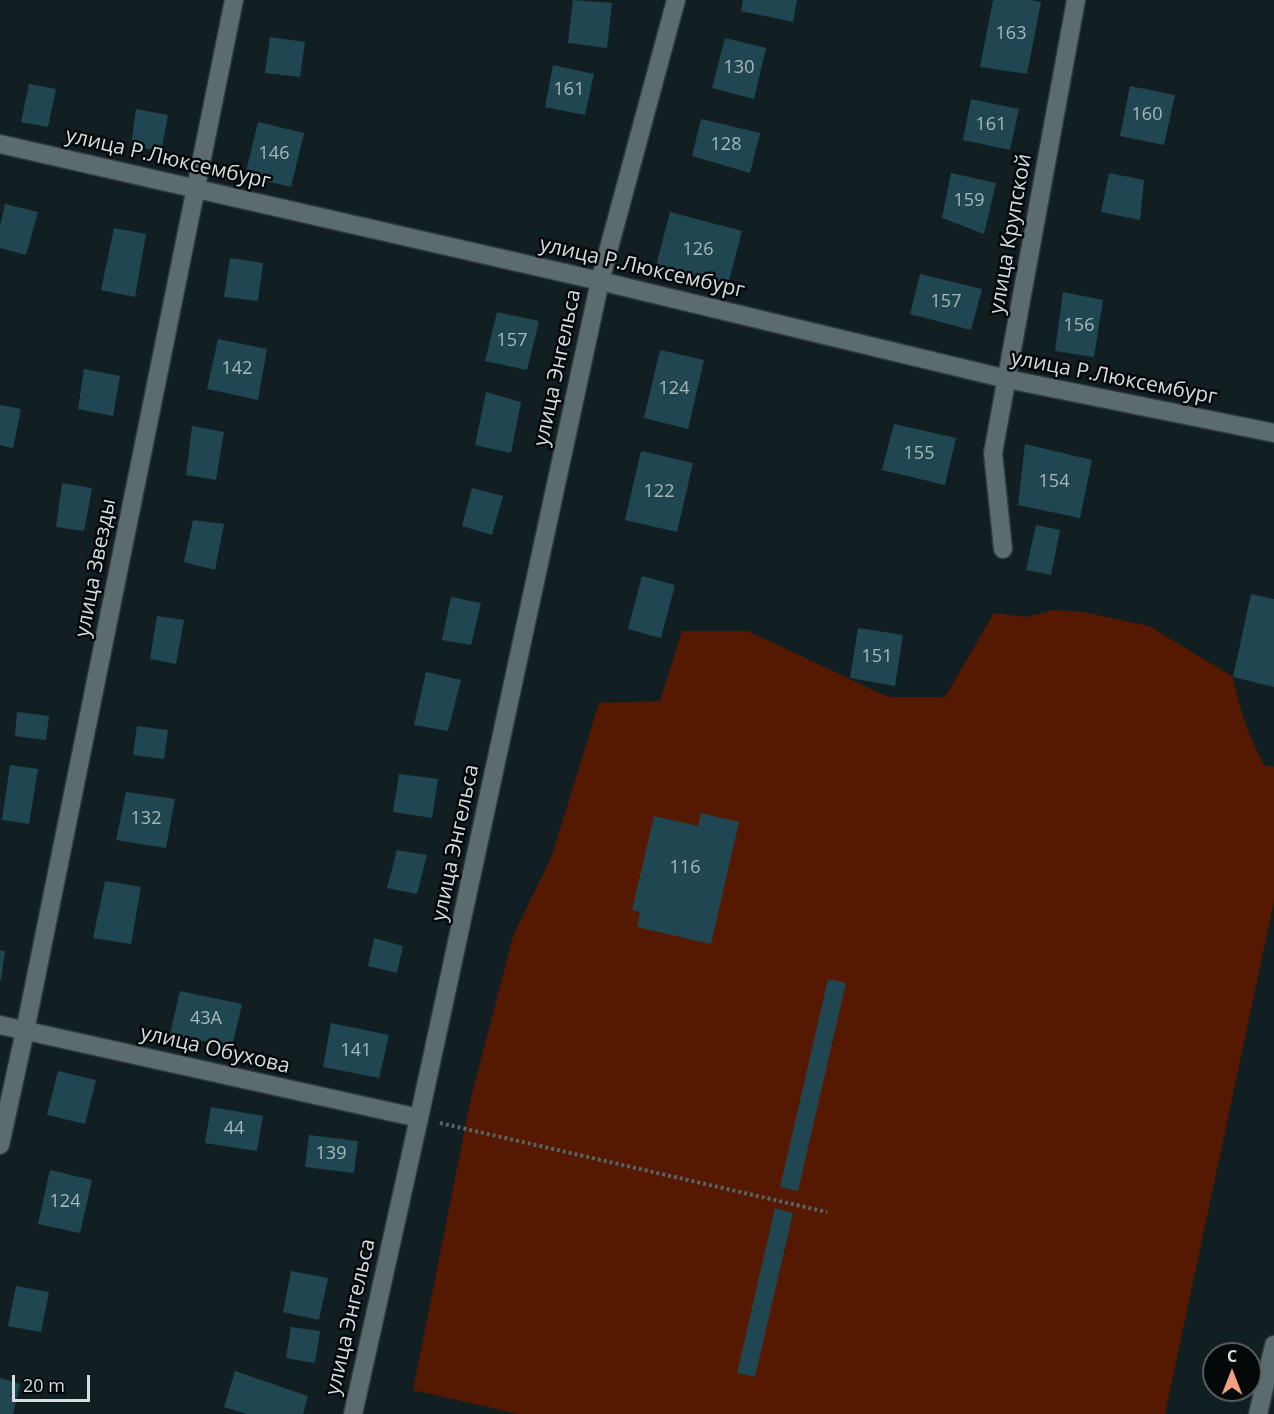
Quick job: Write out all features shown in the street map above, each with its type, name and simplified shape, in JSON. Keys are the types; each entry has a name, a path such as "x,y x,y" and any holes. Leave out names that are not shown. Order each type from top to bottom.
{"street":[{"name":"улица Звезды","path":"0,1145 234,0"},
{"name":"улица Энгельса","path":"353,1414 600,281 676,0"},
{"name":"улица Крупской","path":"1003,549 993,453 1076,0"},
{"name":"улица Р.Люксембург","path":"0,144 600,281 1007,379 1274,433"},
{"name":"улица Обухова","path":"0,1025 419,1118"},
{"path":"1258,1414 1274,1345"}],"path":[{"path":"419,1118 827,1212"}],"shaded area":[{"path":"1054,610 1083,612 1149,626 1233,677 1241,712 1254,744 1264,765 1274,767 1274,901 1165,1414 518,1414 413,1390 471,1098 513,936 551,858 599,703 660,701 682,631 748,631 888,697 945,697 994,613 1026,617"}],"building":[{"path":"573,0 612,3 607,48 568,43"},
{"path":"743,0 797,0 793,22 741,11"},
{"path":"993,0 1041,2 1027,74 980,67"},
{"path":"270,37 305,42 300,77 265,73"},
{"path":"725,38 766,48 754,99 712,88"},
{"path":"553,65 594,74 585,115 545,107"},
{"path":"29,84 56,89 48,127 21,122"},
{"path":"1130,86 1175,95 1164,145 1120,136"},
{"path":"971,99 1019,109 1010,150 963,140"},
{"path":"136,109 168,115 161,152 131,145"},
{"path":"701,119 760,133 750,173 692,156"},
{"path":"258,122 304,133 291,187 245,176"},
{"path":"951,173 996,183 984,234 942,218"},
{"path":"1109,173 1144,180 1140,220 1101,212"},
{"path":"5,204 38,212 26,255 0,248 0,226"},
{"path":"670,212 742,231 727,288 655,270"},
{"path":"114,228 146,234 135,297 101,290"},
{"path":"230,258 263,263 258,301 224,297"},
{"path":"920,274 982,289 971,330 910,314"},
{"path":"1063,292 1103,300 1094,357 1055,351"},
{"path":"497,312 539,321 527,370 485,361"},
{"path":"218,339 267,349 258,400 207,389"},
{"path":"660,350 704,360 688,429 644,418"},
{"path":"84,369 120,376 113,416 78,409"},
{"path":"486,392 521,402 511,453 475,445"},
{"path":"0,405 21,409 13,448 0,445"},
{"path":"894,424 956,438 945,485 882,470"},
{"path":"192,426 224,432 216,480 186,475"},
{"path":"1025,444 1092,460 1080,518 1018,505"},
{"path":"641,451 693,463 677,532 625,520"},
{"path":"62,483 92,488 84,531 56,527"},
{"path":"472,488 503,496 492,535 462,526"},
{"path":"193,520 224,524 215,570 184,562"},
{"path":"1036,525 1060,530 1051,575 1026,570"},
{"path":"642,576 675,585 661,638 628,629"},
{"path":"1251,594 1274,599 1274,687 1233,677"},
{"path":"451,597 481,603 471,645 442,640"},
{"path":"157,616 184,620 176,664 150,659"},
{"path":"858,628 903,635 895,686 850,678"},
{"path":"426,672 461,680 448,731 414,725"},
{"path":"17,712 49,716 46,740 15,736"},
{"path":"137,726 168,730 164,759 133,755"},
{"path":"10,765 38,769 29,824 2,820"},
{"path":"399,774 438,779 432,818 393,812"},
{"path":"126,792 175,799 166,848 116,840"},
{"path":"701,813 739,822 711,944 637,927 640,912 632,910 654,816 698,826"},
{"path":"397,850 427,855 417,894 387,888"},
{"path":"105,881 141,887 131,944 93,938"},
{"path":"374,938 403,946 397,973 368,966"},
{"path":"0,950 5,951 1,980 0,980"},
{"path":"828,979 846,983 798,1191 780,1187"},
{"path":"180,991 242,1004 232,1047 170,1034"},
{"path":"331,1023 389,1035 379,1078 323,1067"},
{"path":"58,1071 96,1080 85,1124 47,1115"},
{"path":"211,1107 263,1116 257,1151 205,1143"},
{"path":"309,1135 358,1141 354,1173 305,1167"},
{"path":"50,1170 92,1180 80,1233 38,1224"},
{"path":"775,1208 793,1213 755,1377 737,1373"},
{"path":"291,1271 328,1278 319,1320 283,1312"},
{"path":"16,1286 49,1292 41,1332 8,1326"},
{"path":"291,1327 320,1331 315,1363 286,1358"},
{"path":"235,1371 308,1396 303,1414 247,1414 224,1407"},
{"path":"0,1378 20,1384 13,1414 0,1414"}]}
